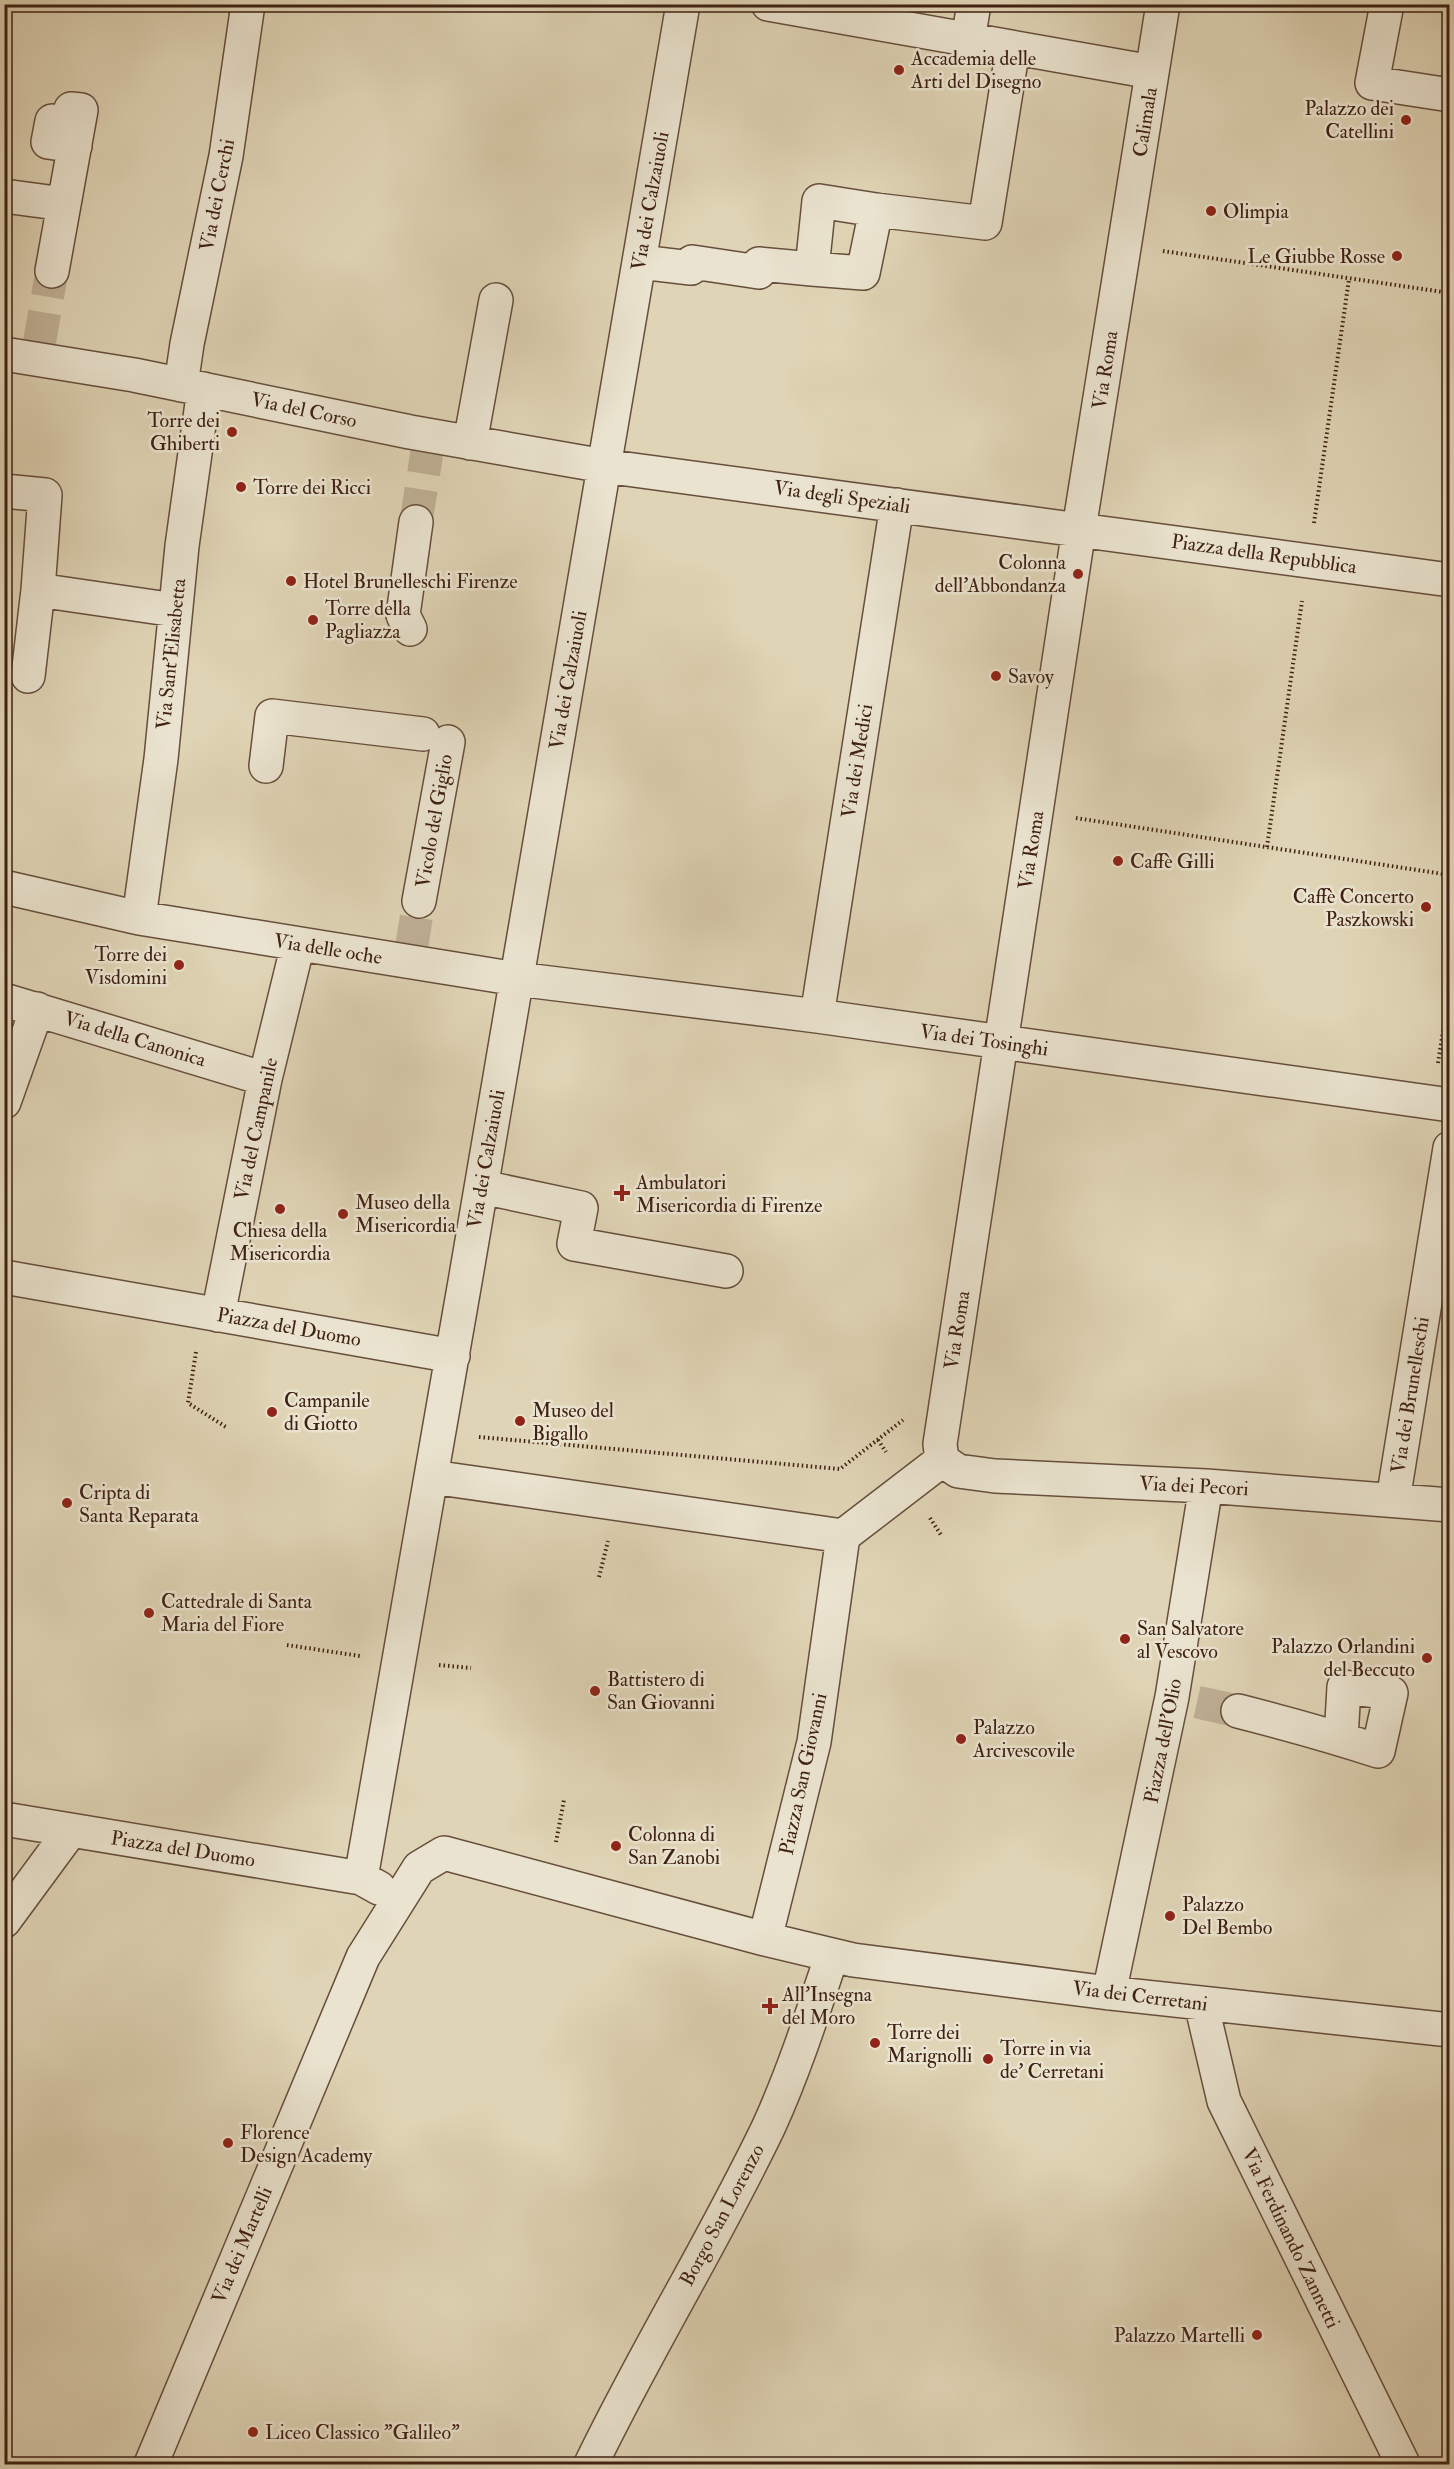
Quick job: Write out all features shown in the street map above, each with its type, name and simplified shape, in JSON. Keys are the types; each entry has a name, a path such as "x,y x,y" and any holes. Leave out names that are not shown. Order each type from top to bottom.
{"street":[{"name":"Via dei Cerchi","path":"193,387 187,344 226,156 248,4"},
{"name":"Via dei Calzaiuoli","path":"453,1356 683,4"},
{"path":"768,4 1152,72"},
{"path":"968,40 974,4"},
{"name":"Calimala","path":"1126,243 1163,4"},
{"path":"1387,4 1372,83 1449,95"},
{"path":"812,269 819,201 985,222 1014,48"},
{"path":"52,271 75,146"},
{"path":"4,196 64,204"},
{"path":"640,262 691,268 692,262 759,273 759,264 863,273 876,210"},
{"name":"Via Roma","path":"942,1460 940,1444 1000,1042 1079,529 1126,243"},
{"path":"470,443 496,300"},
{"name":"Via del Corso","path":"26,353 193,387 429,440 470,443 604,466"},
{"name":"Via Sant'Elisabetta","path":"139,918 161,759 193,387"},
{"name":"Via degli Speziali","path":"604,466 1079,529"},
{"path":"4,490 45,495 38,590 28,676"},
{"name":"Via dei Medici","path":"817,1016 897,505"},
{"path":"410,629 403,615 416,522"},
{"name":"Piazza della Repubblica","path":"1079,529 1449,580"},
{"path":"38,590 175,610"},
{"name":"Vicolo del Giglio","path":"266,766 272,716 436,738 419,901"},
{"path":"4,887 139,918"},
{"name":"Via delle oche","path":"139,918 298,944 410,956 517,979"},
{"name":"Via del Campanile","path":"210,1314 298,944"},
{"name":"Via dei Tosinghi","path":"517,979 817,1016 1449,1105"},
{"name":"Via della Canonica","path":"4,999 265,1079"},
{"path":"4,1102 37,1009"},
{"name":"Via dei Brunelleschi","path":"1393,1500 1449,1148"},
{"path":"482,1187 581,1208 574,1244 726,1271"},
{"name":"Piazza del Duomo","path":"4,1277 453,1356"},
{"path":"361,1878 444,1478 439,1433 453,1356"},
{"path":"444,1478 843,1536 942,1460"},
{"name":"Via dei Pecori","path":"942,1460 958,1471 995,1476 1206,1486 1449,1505"},
{"name":"Piazza dell'Olio","path":"1109,1993 1184,1699 1206,1486"},
{"name":"Piazza San Giovanni","path":"765,1939 814,1742 843,1536"},
{"path":"1238,1711 1341,1739"},
{"name":"Piazza del Duomo","path":"4,1820 361,1878 398,1899"},
{"path":"4,1921 71,1830"},
{"name":"Via dei Martelli","path":"151,2464 363,1957 419,1868 444,1853 765,1939"},
{"path":"765,1939 832,1955"},
{"name":"Via dei Cerretani","path":"832,1955 853,1960 1109,1993 1449,2030"},
{"name":"Borgo San Lorenzo","path":"591,2464 622,2399 722,2219 770,2124 832,1955"},
{"name":"Via Ferdinando Zannetti","path":"1201,2003 1224,2101 1403,2464"}],"path":[{"path":"1126,243 1449,293"},
{"path":"1069,817 1449,875"},
{"path":"1436,1074 1449,988"},
{"path":"210,1314 188,1403 226,1427"},
{"path":"439,1433 840,1469 909,1416"},
{"path":"287,1645 361,1657"}],"tunnel":[{"path":"39,345 52,271"},
{"path":"416,522 428,445"},
{"path":"411,950 419,901"},
{"path":"1197,1702 1238,1711"}],"place":[{"name":"Accademia delle Arti del Disegno","path":"899,70"},
{"name":"Palazzo dei Catellini","path":"1406,120"},
{"name":"Olimpia","path":"1211,211"},
{"name":"Le Giubbe Rosse","path":"1397,256"},
{"name":"Torre dei Ghiberti","path":"232,432"},
{"name":"Torre dei Ricci","path":"241,487"},
{"name":"Colonna dell’Abbondanza","path":"1078,574"},
{"name":"Hotel Brunelleschi Firenze","path":"291,581"},
{"name":"Torre della Pagliazza","path":"313,620"},
{"name":"Savoy","path":"996,676"},
{"name":"Caffè Gilli","path":"1118,861"},
{"name":"Caffè Concerto Paszkowski","path":"1426,907"},
{"name":"Torre dei Visdomini","path":"179,965"},
{"name":"Ambulatori Misericordia di Firenze","path":"622,1193"},
{"name":"Chiesa della Misericordia","path":"280,1209"},
{"name":"Museo della Misericordia","path":"343,1214"},
{"name":"Campanile di Giotto","path":"272,1412"},
{"name":"Museo del Bigallo","path":"520,1421"},
{"name":"Cripta di Santa Reparata","path":"67,1503"},
{"name":"Cattedrale di Santa Maria del Fiore","path":"149,1613"},
{"name":"San Salvatore al Vescovo","path":"1125,1639"},
{"name":"Palazzo Orlandini del Beccuto","path":"1427,1658"},
{"name":"Battistero di San Giovanni","path":"595,1691"},
{"name":"Palazzo Arcivescovile","path":"961,1739"},
{"name":"Colonna di San Zanobi","path":"616,1846"},
{"name":"Palazzo Del Bembo","path":"1170,1916"},
{"name":"All'Insegna del Moro","path":"770,2006"},
{"name":"Torre dei Marignolli","path":"875,2043"},
{"name":"Torre in via de' Cerretani","path":"988,2059"},
{"name":"Florence Design Academy","path":"228,2143"},
{"name":"Palazzo Martelli","path":"1257,2335"},
{"name":"Liceo Classico \"Galileo\"","path":"253,2432"}]}
